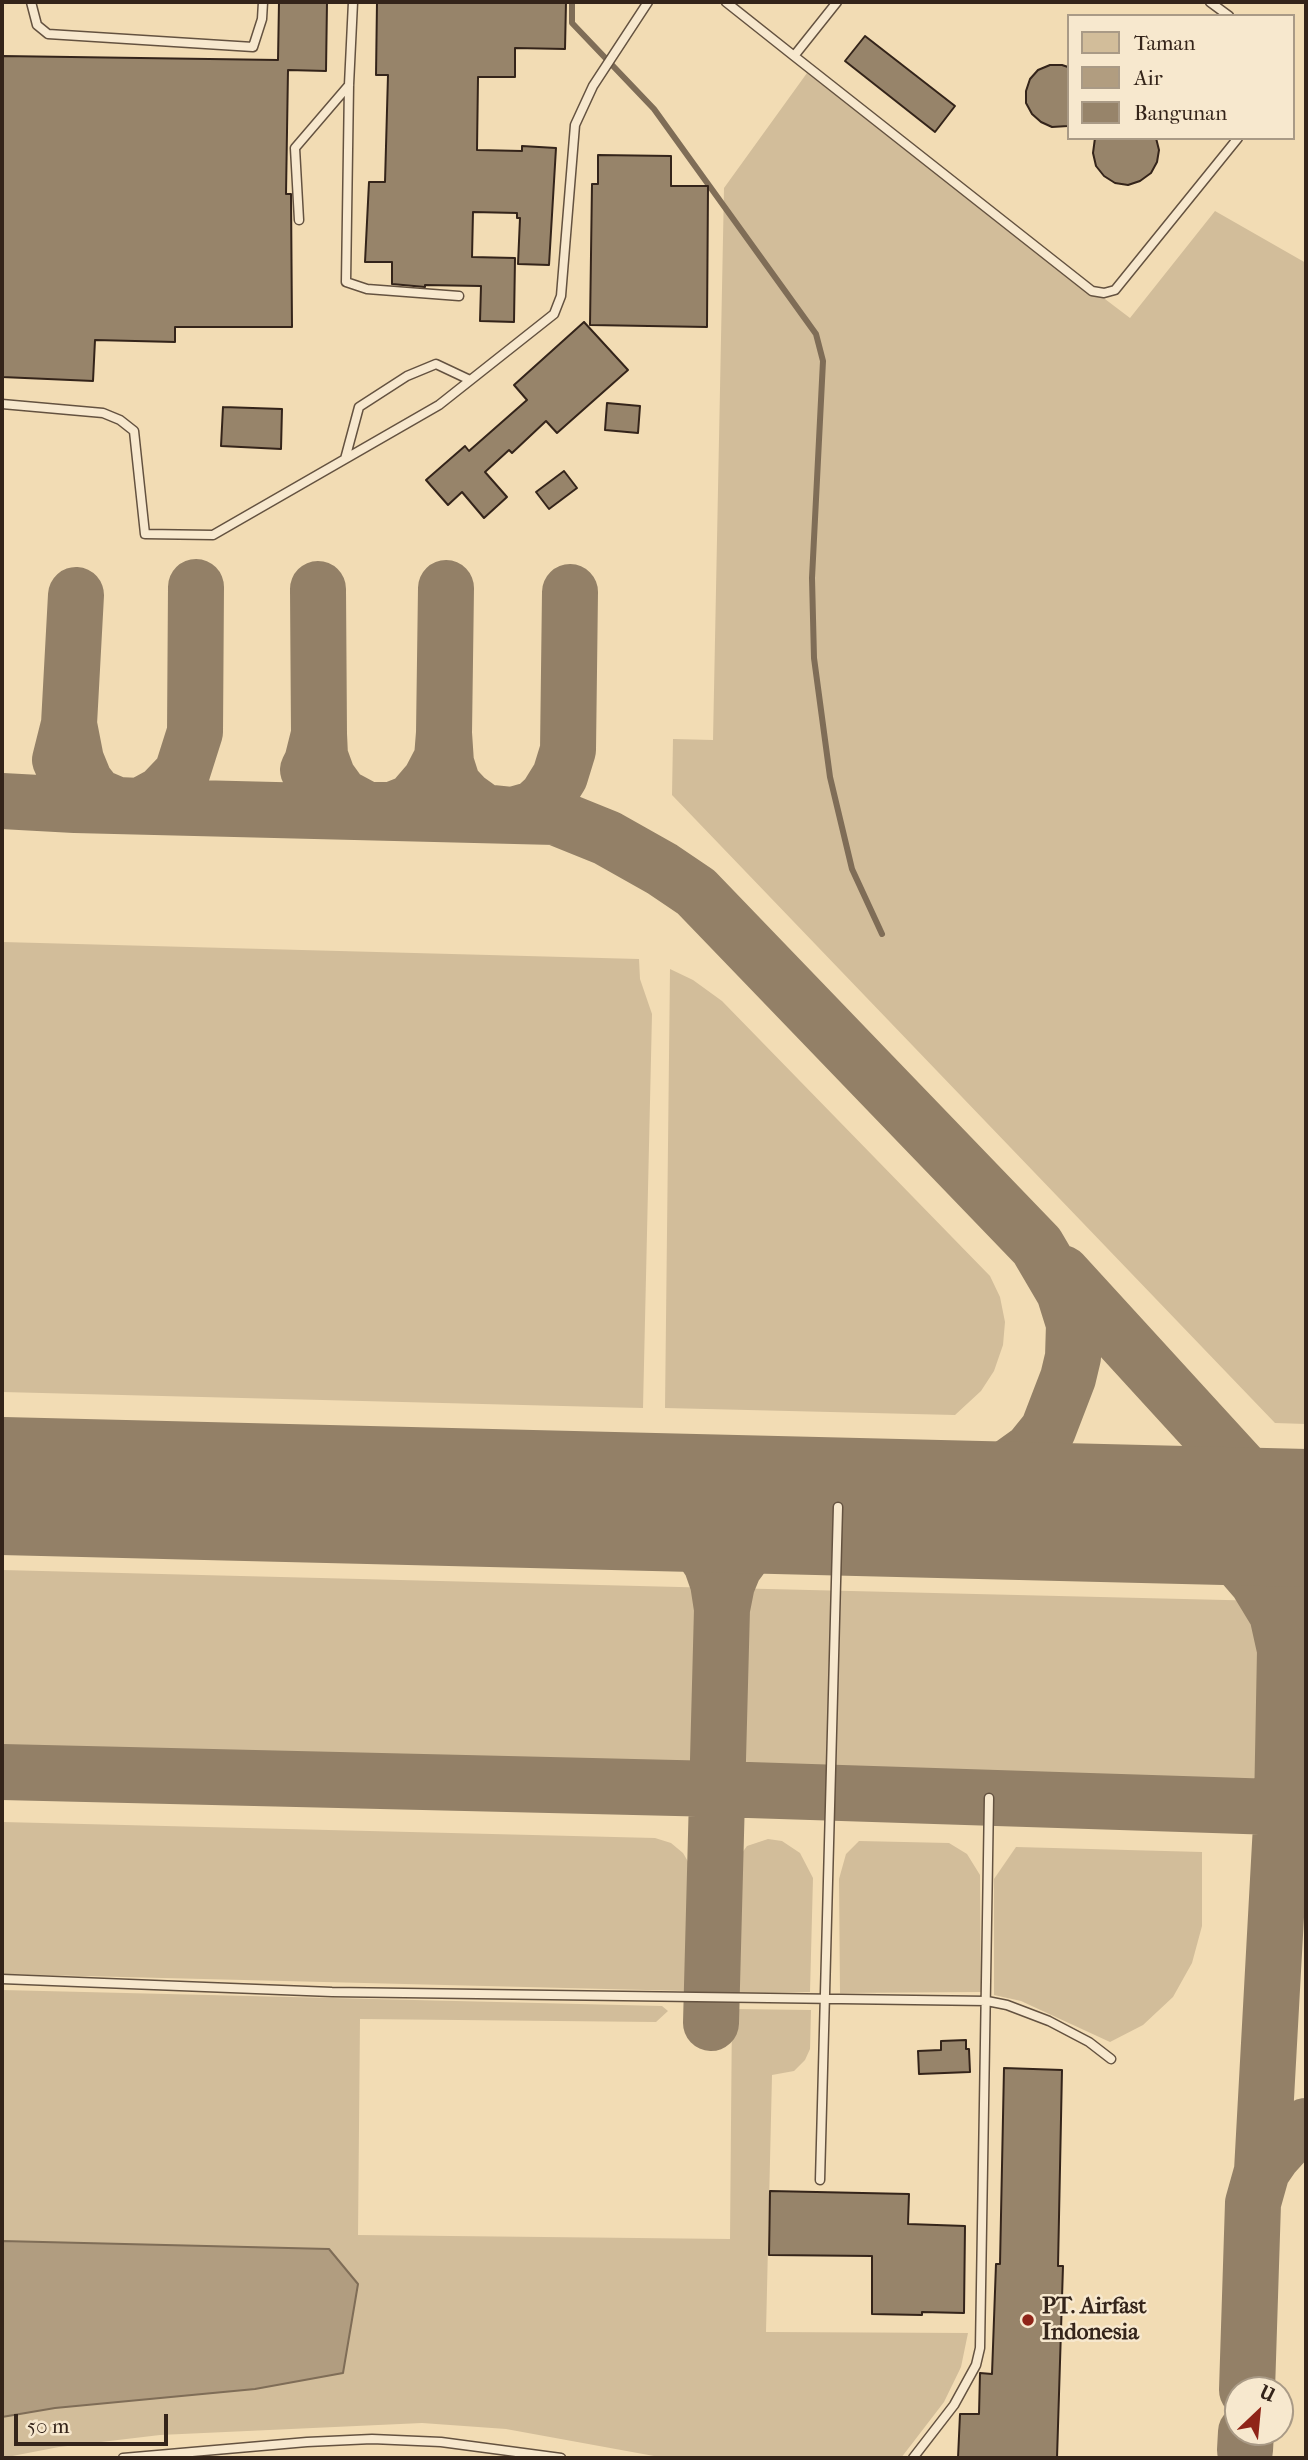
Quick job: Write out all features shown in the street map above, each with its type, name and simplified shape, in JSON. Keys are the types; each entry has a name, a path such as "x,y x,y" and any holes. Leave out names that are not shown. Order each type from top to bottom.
{"lane":[{"path":"31,2 37,25 48,34 253,47 262,19 263,2"},
{"path":"353,2 346,282 367,289 459,296"},
{"path":"2,404 103,413 120,420 134,431 145,534 149,535 213,535 439,405 554,314 561,296 575,125 593,86 648,2"},
{"path":"726,2 1092,291 1104,293 1115,290 1236,140"},
{"path":"794,56 837,2"},
{"path":"1210,2 1226,14"},
{"path":"299,220 295,148 349,85"},
{"path":"345,459 359,408 407,376 436,364 470,380"},
{"path":"820,2180 838,1507"},
{"path":"913,2458 954,2405 976,2365 981,2348 989,1798"},
{"path":"2,1979 332,1992 987,2001 1007,2005 1049,2021 1088,2042 1111,2059"},
{"path":"123,2458 372,2439 441,2442 561,2458"}],"green space":[{"path":"807,73 1130,318 1215,211 1306,263 1306,1424 1275,1423 672,795 673,739 713,740 724,188"},
{"path":"2,942 639,959 640,979 652,1014 643,1408 2,1392"},
{"path":"670,969 693,980 722,1001 990,1276 1000,1297 1005,1322 1003,1345 994,1371 981,1391 955,1415 665,1408"},
{"path":"2,1570 719,1588 722,1606 726,1588 1267,1601 1277,1614 1285,1649 1294,1617 1302,1602 1306,1602 1306,1808 718,1789 2,1772"},
{"path":"2,1822 655,1838 671,1843 683,1853 690,1865 687,1991 2,1974"},
{"path":"768,1839 782,1841 800,1853 813,1878 810,1992 739,1993 739,1857 747,1846"},
{"path":"859,1841 949,1843 967,1854 980,1875 981,1992 840,1993 839,1879 846,1854"},
{"path":"1016,1847 1202,1852 1202,1926 1192,1963 1173,1997 1143,2025 1110,2042 1021,2001 994,1995 994,1879"},
{"path":"2,1990 662,2006 668,2011 656,2022 360,2019 358,2235 730,2239 732,2009 811,2010 810,2049 805,2060 794,2071 772,2075 766,2332 968,2333 961,2367 944,2402 901,2458 665,2458 506,2429 422,2423 160,2435 59,2447 2,2458"}],"water":[{"path":"2,2241 329,2249 358,2284 343,2373 255,2389 55,2408 2,2417"}],"building":[{"path":"279,2 327,2 326,71 288,70 286,194 291,194 292,327 175,327 175,342 95,340 93,381 2,377 2,56 278,60"},
{"path":"377,2 566,2 565,49 515,48 515,77 478,77 477,150 522,151 522,146 556,148 549,265 518,264 520,218 517,218 517,213 473,212 472,257 515,258 514,322 480,321 481,286 425,287 392,284 392,262 365,262 369,182 385,182 388,75 376,75"},
{"path":"865,36 955,106 935,132 845,61"},
{"path":"1050,65 1066,66 1066,126 1052,127 1041,122 1032,114 1026,103 1030,79 1038,70"},
{"path":"1095,140 1156,140 1159,150 1151,173 1128,185 1115,183 1104,176 1096,166 1093,153"},
{"path":"598,155 671,156 671,186 708,186 707,327 590,325 592,184 598,184"},
{"path":"584,322 628,370 557,433 546,421 512,453 509,450 485,472 507,497 484,518 462,492 448,505 426,480 465,446 469,451 527,400 514,385"},
{"path":"607,403 640,406 638,433 605,430"},
{"path":"223,407 282,409 281,449 221,446"},
{"path":"564,471 577,488 549,509 536,492"},
{"path":"966,2040 970,2072 919,2074 918,2051 941,2050 941,2041"},
{"path":"1004,2068 1062,2070 1058,2266 1063,2266 1057,2458 958,2458 960,2414 979,2414 980,2373 992,2374 996,2264 1000,2264"},
{"path":"770,2191 909,2194 908,2224 965,2226 964,2313 872,2314 872,2256 769,2255"}],"waterway":[{"path":"572,2 572,23 654,109 816,334 823,361 812,578 814,658 830,777 852,869 882,934"}],"taxiway":[{"path":"69,724 76,760 85,782 96,796 117,805 140,806 162,794 182,773 195,732 196,587"},
{"path":"319,734 320,756 328,778 341,796 367,810 392,810 412,802 430,781 442,758 446,588"},
{"path":"308,770 319,734 318,589"},
{"path":"444,733 446,763 453,785 484,812 513,815 534,809 547,797 560,776 568,750 570,592"},
{"path":"60,760 69,724 76,595"},
{"path":"2,801 555,817 607,838 696,892 1037,1246 1064,1292 1074,1324 1073,1357 1068,1378 1048,1430 1031,1451 985,1484 965,1493 888,1508"},
{"path":"1062,1273 1245,1473 1263,1490 1306,1509"},
{"path":"640,1502 682,1525 697,1542 711,1563 718,1583 722,1609 734,1567 756,1537 784,1517 822,1506"},
{"path":"1149,1514 1211,1538 1238,1559 1257,1581 1277,1614 1285,1650 1294,1617 1306,1594"},
{"path":"711,2023 722,1609"},
{"path":"1262,2171 1282,1807 1285,1650"},
{"path":"2,1772 718,1789 1306,1808"},
{"path":"1247,2376 1253,2203 1262,2171 1273,2155 1291,2135 1306,2126"},
{"path":"1245,2446 1245,2450"}],"runway":[{"path":"2,1486 1306,1518"}],"place":[{"name":"PT. Airfast Indonesia","path":"1028,2320"}]}
